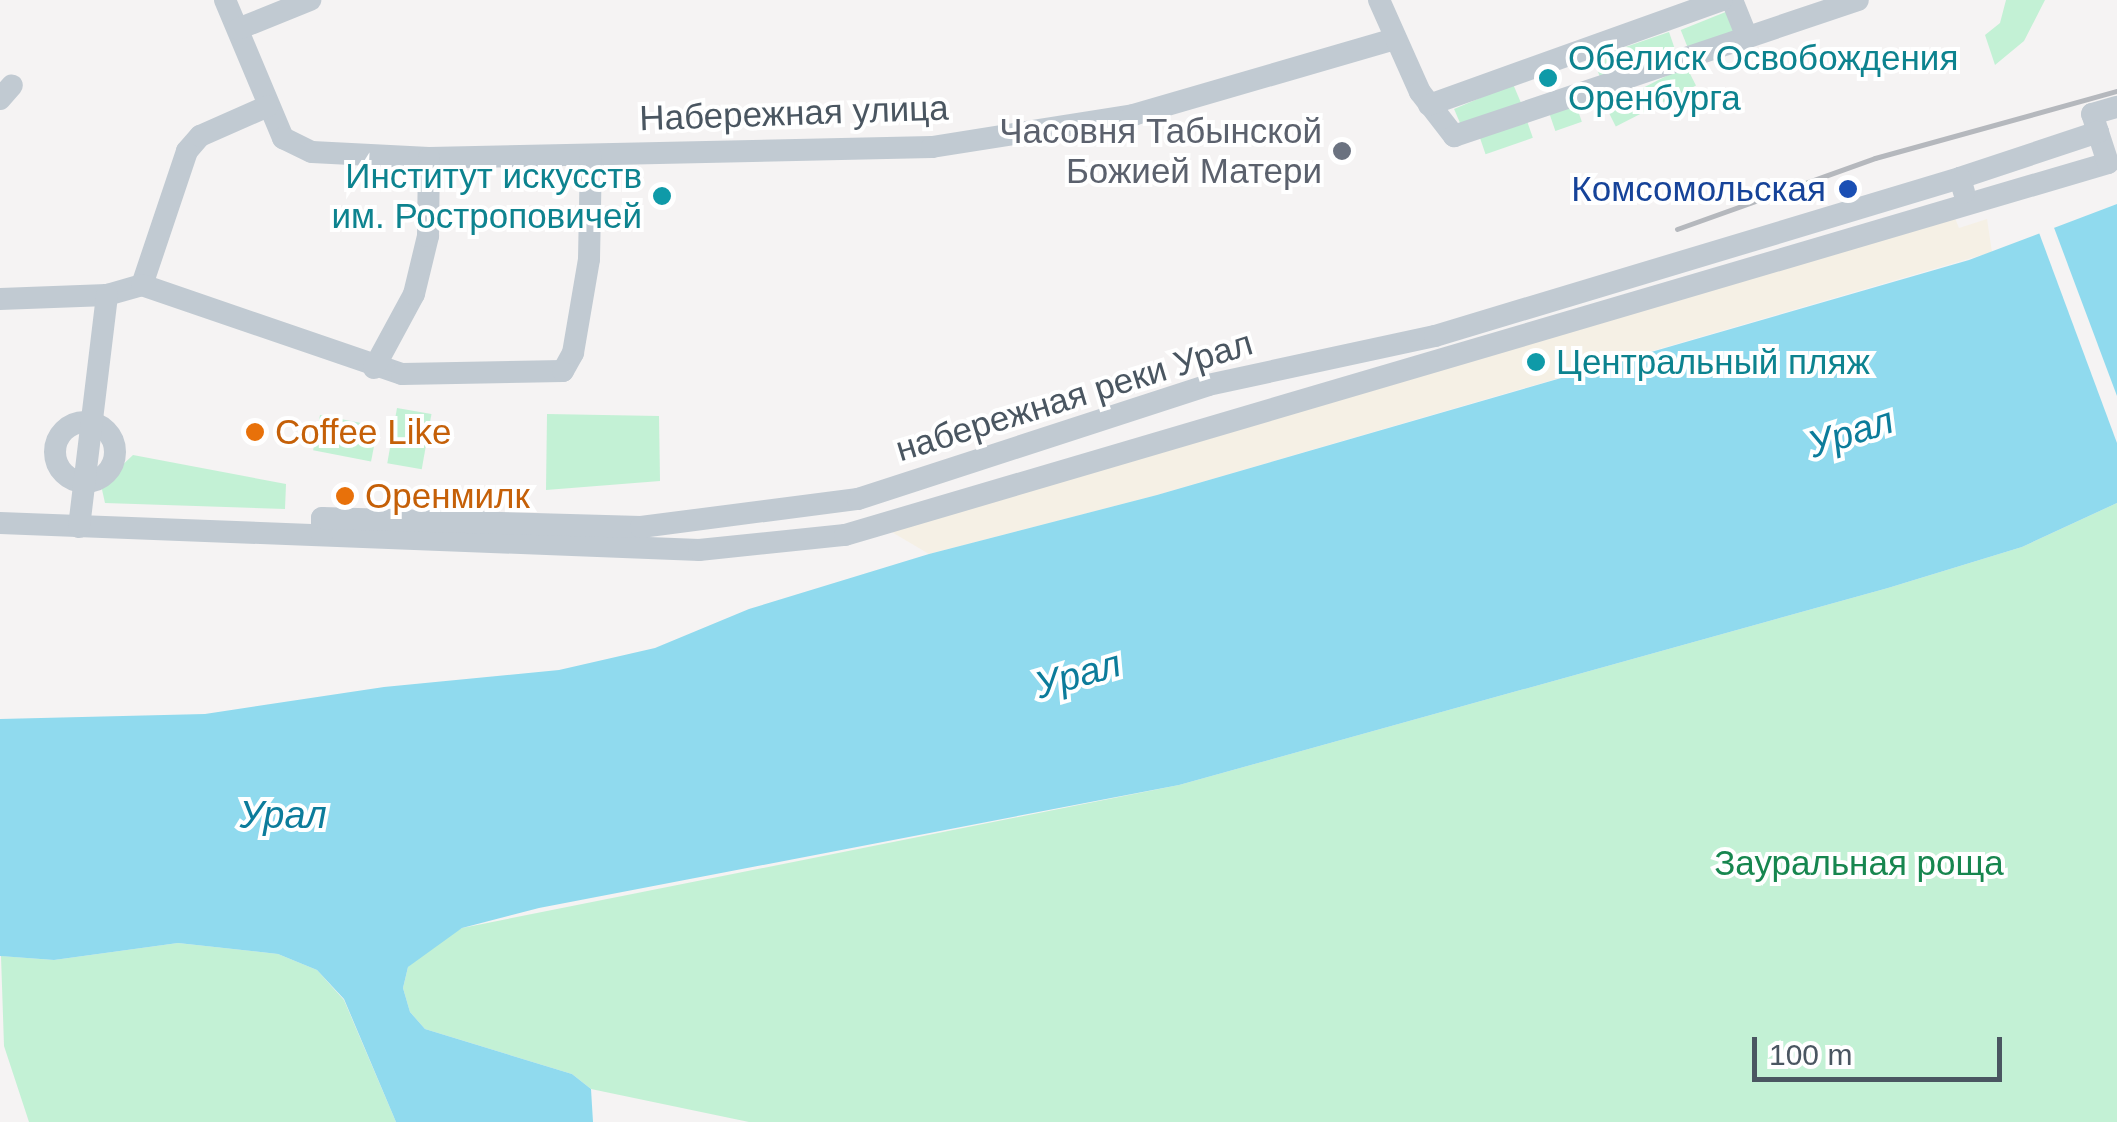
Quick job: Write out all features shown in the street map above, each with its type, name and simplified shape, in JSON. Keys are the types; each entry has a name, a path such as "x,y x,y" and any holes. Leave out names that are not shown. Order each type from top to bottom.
{"street":[{"path":"142,285 187,151 200,136 268,106 226,0"},
{"path":"238,29 310,0"},
{"path":"1379,0 1406,67 1441,127 1454,136 1858,0"},
{"path":"1429,105 1722,0"},
{"path":"1732,0 1747,38"},
{"path":"1668,20 1684,60"},
{"name":"Набережная улица","path":"268,106 295,147 429,158 932,147 1133,116 1394,38"},
{"path":"1572,54 1585,92"},
{"path":"1524,70 1538,108"},
{"name":"набережная реки Урал","path":"0,523 699,550 762,548 864,528 2108,163 2106,142 2092,114 2117,106"},
{"name":"набережная реки Урал","path":"322,534 322,518 640,527 858,500 1063,437 1208,385 1518,311 1960,178 2106,142"},
{"path":"0,299 107,294 142,285 374,368 430,376 563,372 573,353 589,260 592,156"},
{"path":"374,368 414,294 428,236 429,158"},
{"path":"1960,178 1968,206"},
{"path":"1856,209 1864,236"},
{"path":"1644,271 1652,296"},
{"path":"91,424 107,294"},
{"path":"1518,311 1527,335"},
{"path":"1304,364 1314,398"},
{"path":"1208,385 1221,425"},
{"path":"91,424 113,445 114,468 94,484 67,470 54,448 64,425 91,424"},
{"path":"1063,437 1073,469"},
{"path":"962,470 970,500"},
{"path":"79,527 84,482"},
{"path":"858,500 864,528"}],"green space":[{"path":"2006,0 2045,0 2024,41 1995,65 1985,35 2000,23"},
{"path":"1728,11 1736,31 1689,51 1681,30"},
{"path":"1669,32 1676,52 1600,78 1593,58"},
{"path":"1686,66 1696,86 1616,126 1606,107"},
{"path":"1513,84 1522,105 1463,130 1454,109"},
{"path":"1575,102 1582,122 1555,131 1549,111"},
{"path":"1526,118 1533,138 1486,154 1479,134"},
{"path":"397,408 431,414 422,469 387,463"},
{"path":"547,414 659,416 660,481 546,490"},
{"path":"320,415 378,426 371,462 313,450"},
{"path":"133,455 286,484 285,509 105,503 101,485"},
{"name":"Зауральная роща","path":"2117,503 2117,1122 749,1122 591,1089 572,1074 425,1029 410,1012 403,988 408,967 423,950 462,928 1179,785 1888,588 2022,547"},
{"path":"178,943 278,954 317,970 344,1000 396,1122 29,1122 4,1046 1,956 54,960"}],"sand":[{"name":"Центральный пляж","path":"1955,218 1959,228 1987,219 1992,252 1157,495 929,554 890,531"}],"water":[{"name":"Урал","path":"2117,204 2117,503 2022,547 1888,588 1179,785 539,908 462,928 408,967 403,988 410,1012 425,1029 572,1074 591,1089 593,1122 396,1122 344,999 317,970 278,954 178,943 54,960 0,956 0,719 205,714 384,687 559,670 655,648 749,609 929,554 1157,495 1969,260"}],"pier":[{"path":"2053,225 2117,396 2117,443 2038,230"}],"railway":[{"path":"1677,229 1875,158 2117,91"}],"place":[{"name":"Обелиск Освобождения Оренбурга","path":"1548,78"},
{"name":"Часовня Табынской Божией Матери","path":"1342,151"},
{"name":"Комсомольская","path":"1848,189"},
{"name":"Институт искусств им. Ростроповичей","path":"662,196"},
{"name":"Центральный пляж","path":"1536,362"},
{"name":"Coffee Like","path":"255,432"},
{"name":"Оренмилк","path":"345,496"}]}
